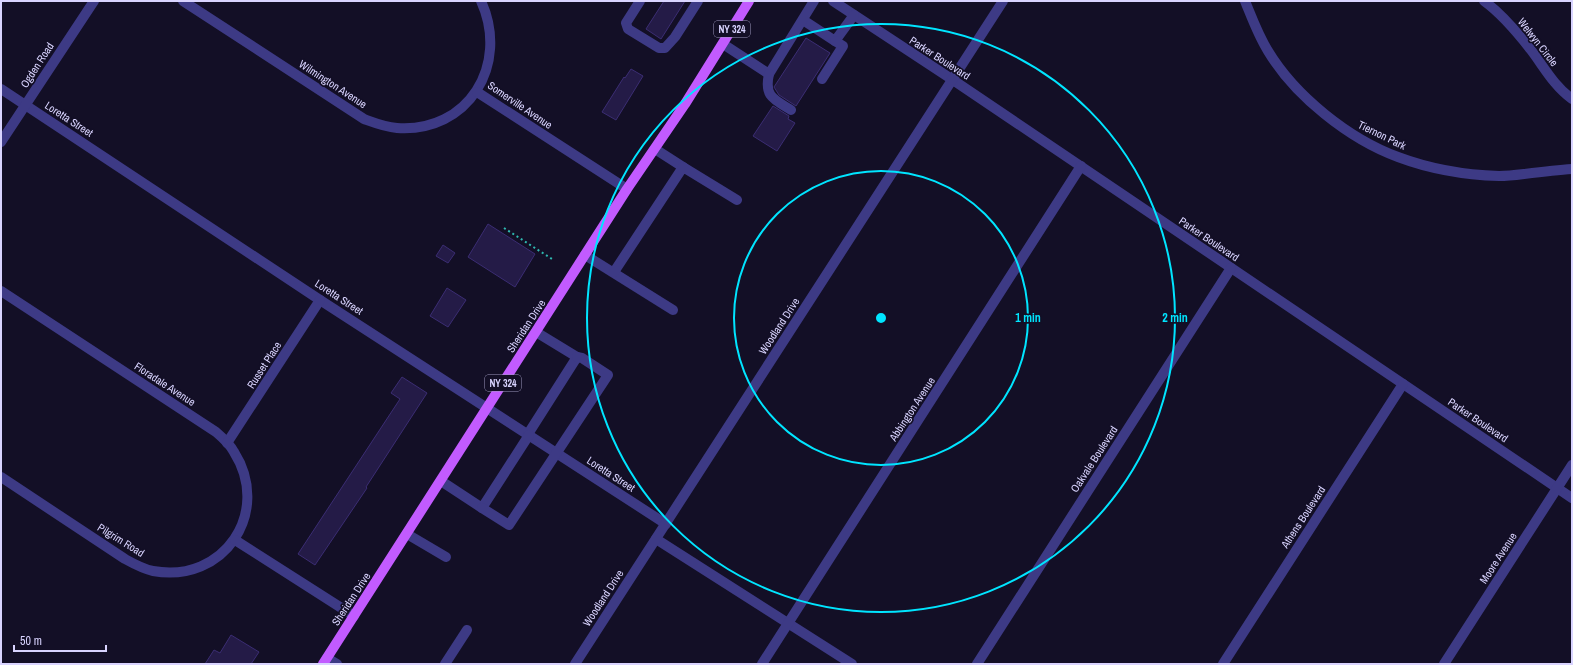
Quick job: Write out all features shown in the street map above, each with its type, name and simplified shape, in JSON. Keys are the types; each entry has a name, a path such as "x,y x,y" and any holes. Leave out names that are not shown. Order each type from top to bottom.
{"main road":[{"name":"Sheridan Drive","path":"325,661 585,255 723,44 749,1"}],"street":[{"name":"Ogden Road","path":"1,142 94,1"},
{"name":"Wilmington Avenue","path":"183,1 364,119 381,125 396,128 410,128 428,125 460,109 477,92"},
{"name":"Somerville Avenue","path":"481,1 489,25 491,42 485,76 477,92 628,190"},
{"path":"640,1 626,23 628,29 659,48 665,48 675,38 698,1"},
{"path":"791,110 771,97 767,89 769,74 814,1"},
{"name":"Parker Boulevard","path":"832,1 953,80 1572,498"},
{"name":"Woodland Drive","path":"575,664 1003,1"},
{"name":"Tiernon Park","path":"1245,1 1254,26 1269,52 1286,76 1324,112 1355,136 1396,157 1446,170 1502,176 1572,169"},
{"name":"Welwyn Circle","path":"1484,1 1510,25 1531,50 1551,79 1572,99"},
{"path":"835,41 854,15"},
{"path":"803,20 843,46 822,79"},
{"path":"723,44 769,74"},
{"name":"Loretta Street","path":"1,89 320,300 666,524"},
{"path":"655,149 737,200"},
{"name":"Abbington Avenue","path":"762,664 1081,166"},
{"path":"614,272 683,167"},
{"path":"585,255 673,310"},
{"name":"Oakvale Boulevard","path":"977,664 1231,268"},
{"name":"Floradale Avenue","path":"1,291 216,432 227,443 234,451 242,466 248,498 246,514 242,527 235,540"},
{"name":"Russet Place","path":"227,443 320,300"},
{"path":"441,481 509,525 608,375 582,358 577,357 536,332"},
{"path":"482,508 577,357"},
{"name":"Athens Boulevard","path":"1223,664 1403,384"},
{"name":"Moore Avenue","path":"1444,664 1572,465"},
{"name":"Pilgrim Road","path":"1,477 125,559 138,566 153,571 174,572 206,565 218,557 235,540"},
{"path":"407,534 446,557"},
{"path":"656,539 852,664"},
{"path":"235,540 354,616"},
{"path":"445,664 467,630"},
{"path":"325,661 337,664"}],"path":[{"path":"504,228 552,259"}],"building":[{"path":"664,1 685,1 661,39 646,29"},
{"path":"806,38 830,53 796,106 779,95 774,87"},
{"path":"631,69 643,76 616,120 602,112 624,77 625,78"},
{"path":"773,106 789,116 788,119 795,123 777,151 753,136"},
{"path":"488,224 535,254 515,287 468,257"},
{"path":"443,245 455,253 448,263 436,256"},
{"path":"447,288 466,300 448,327 430,316"},
{"path":"402,377 427,393 366,487 367,488 315,565 298,554 400,399 391,393"},
{"path":"231,635 259,652 251,664 205,664 214,650 220,653"}]}
